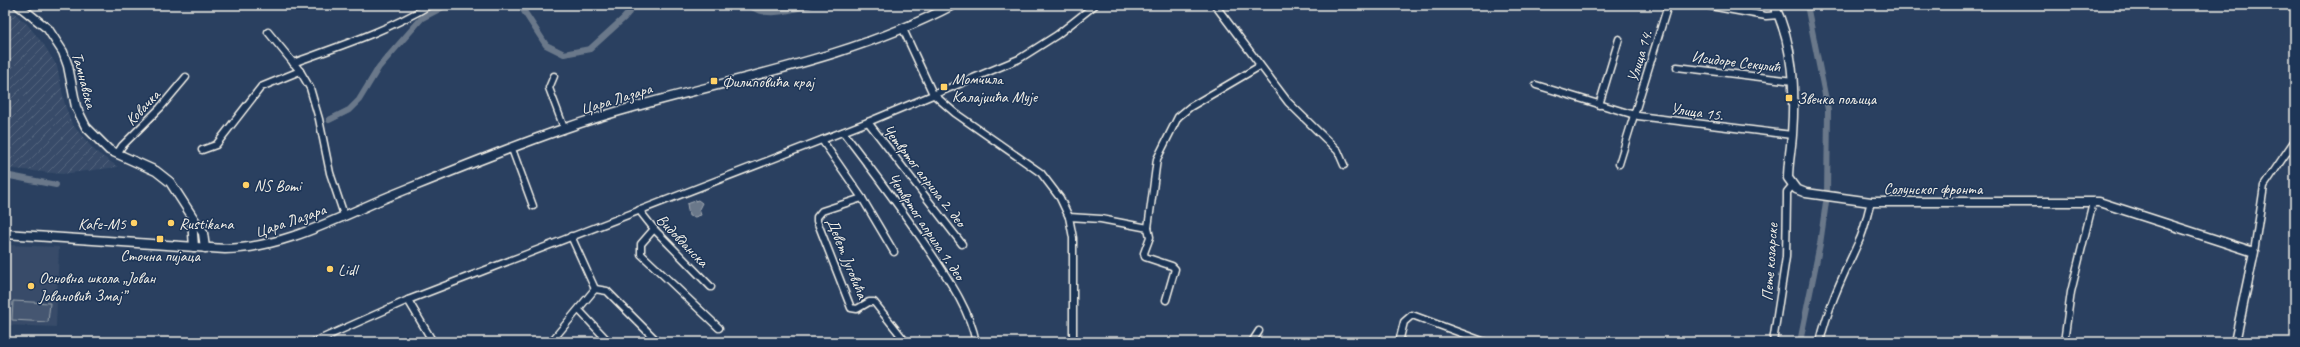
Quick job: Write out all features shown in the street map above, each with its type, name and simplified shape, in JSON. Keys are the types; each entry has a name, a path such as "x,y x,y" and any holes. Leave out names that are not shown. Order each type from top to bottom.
{"main road":[{"name":"Тамнавска","path":"18,5 26,8 48,30 63,52 68,66 76,107 86,127 101,144 117,154 150,168 164,176 176,189 202,233 205,248"},
{"name":"Цара Лазара","path":"5,234 205,248 237,249 261,246 295,236 344,215 564,128 692,91 822,57 903,28 953,5"},
{"path":"1774,5 1787,36 1792,80 1792,135 1788,171 1788,178 1792,186"},
{"name":"Солунског фронта","path":"1792,186 1806,193 1820,196 1871,202 2099,202 2254,252"},
{"path":"192,218 194,247"},
{"path":"2235,342 2254,252"}],"street":[{"path":"293,62 373,34 408,18 430,5"},
{"path":"314,342 408,300 843,132 1019,60 1057,35 1094,5"},
{"path":"1215,5 1260,66 1299,114 1340,154 1344,165"},
{"name":"Улица 14.","path":"1619,164 1668,5"},
{"path":"1705,5 1766,16 1779,15"},
{"path":"903,28 933,94 955,114 1041,173 1056,191 1069,217 1074,255 1073,342"},
{"name":"Цара Лазара","path":"268,32 300,71 315,103 330,173 344,215"},
{"path":"1599,105 1619,39"},
{"path":"1166,300 1175,269 1172,266 1145,257 1144,253 1150,237 1148,228 1156,166 1178,117 1190,107 1260,66"},
{"name":"Исидоре Секулић","path":"1677,67 1792,80"},
{"path":"202,150 216,145 261,87 300,71"},
{"path":"554,76 549,88 564,128"},
{"name":"Ковачка","path":"117,154 122,146 160,108 186,77"},
{"name":"Улица 15.","path":"1536,85 1634,115 1792,135"},
{"name":"Четвртог априла 2. део","path":"868,122 962,244"},
{"name":"Четвртог априла 1. део","path":"843,132 897,203 948,280 971,322 976,342"},
{"path":"822,140 862,198 894,252"},
{"path":"2254,252 2264,186 2295,140"},
{"path":"512,149 533,206"},
{"name":"Пете козарске","path":"1773,342 1786,257 1786,198 1787,192 1792,186"},
{"name":"Девет Југовића","path":"862,198 822,211 817,217 817,221 851,308 857,309 869,302 874,302 906,342"},
{"path":"1820,342 1823,327 1846,265 1860,239 1871,202"},
{"path":"2064,342 2071,292 2093,202"},
{"name":"Видовданска","path":"639,210 654,229 711,287"},
{"path":"1069,217 1101,219 1148,228"},
{"path":"654,229 641,244 640,254 719,328"},
{"path":"571,236 595,289"},
{"path":"551,342 595,289"},
{"path":"595,289 607,291 658,342"},
{"path":"408,300 433,342"},
{"path":"579,310 609,342"},
{"path":"1399,342 1404,322 1406,318 1412,315 1486,342"},
{"path":"1252,342 1259,331"}],"shaded area":[{"path":"5,5 27,24 44,45 57,66 65,105 72,124 95,151 118,167 62,174 5,168"},
{"path":"698,200 702,203 699,209 701,215 695,217 689,216 687,204"},
{"name":"Основна школа „Јован Јовановић Змај”","path":"5,245 59,247 56,327 5,325"},
{"path":"13,301 50,303 48,322 12,320"}],"waterway":[{"path":"329,120 349,110 359,100 379,67 422,18 447,5"},
{"path":"520,5 546,45 564,54 590,49 624,18 635,5"},
{"path":"749,5 756,9 771,12 779,12 811,5"},
{"path":"1800,342 1820,244 1827,195 1828,110 1807,5"},
{"path":"5,175 56,185"}],"place":[{"name":"Филиповића крај","path":"714,81"},
{"name":"Момчила Калајџића Мује","path":"944,87"},
{"name":"Звечка пољица","path":"1789,98"},
{"name":"NS Bomi","path":"246,185"},
{"name":"Kafe-M5","path":"134,223"},
{"name":"Rustikana","path":"171,223"},
{"name":"Сточна пијаца","path":"160,239"},
{"name":"Lidl","path":"330,269"},
{"name":"Основна школа „Јован Јовановић Змај”","path":"31,286"}]}
